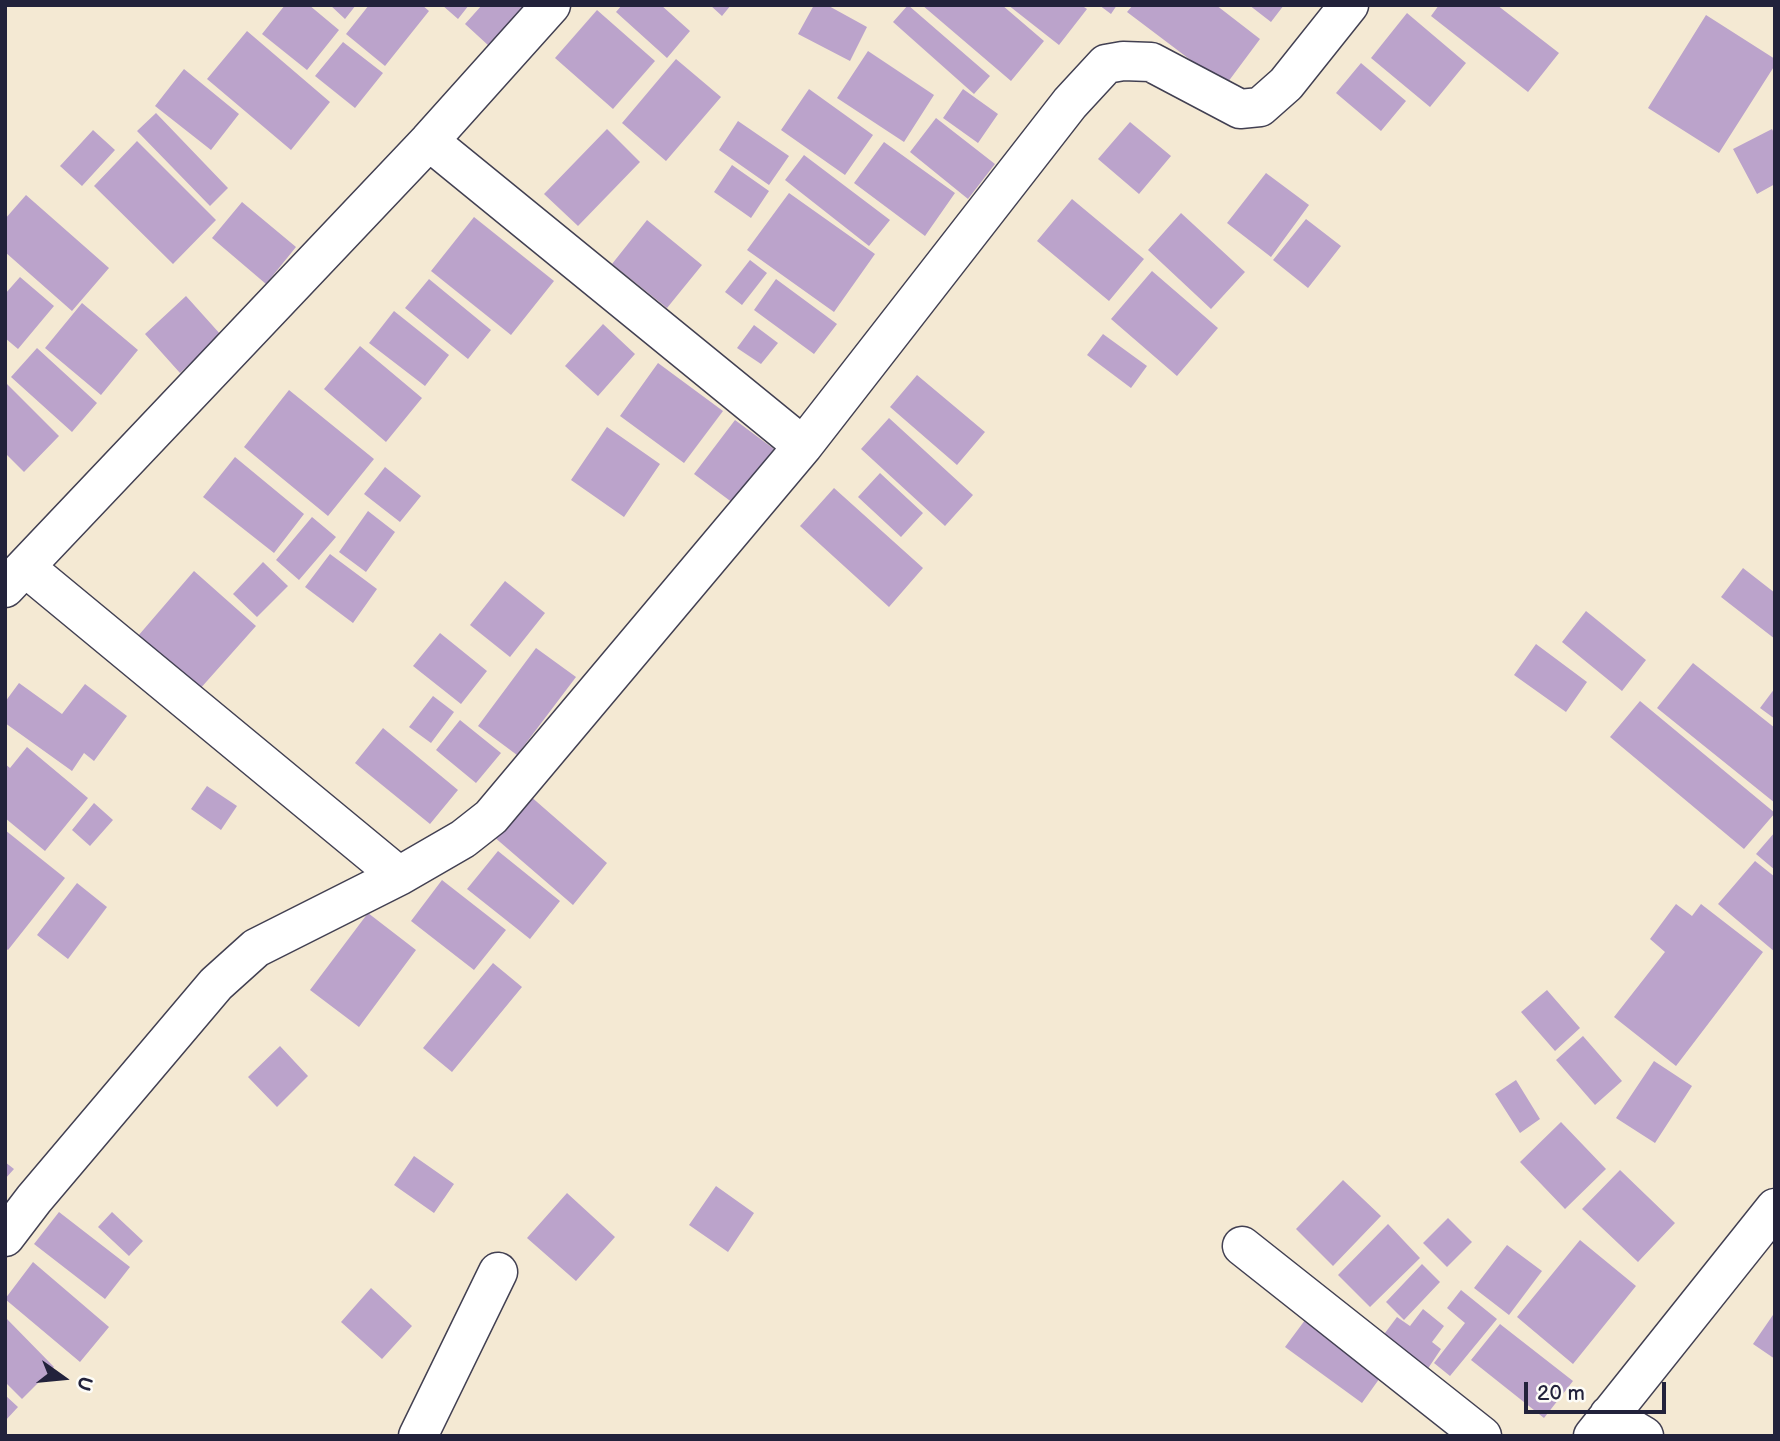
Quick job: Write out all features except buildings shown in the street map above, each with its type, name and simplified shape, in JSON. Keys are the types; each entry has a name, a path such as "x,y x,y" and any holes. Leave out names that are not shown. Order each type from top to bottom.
{"street":[{"path":"399,876 15,578 429,141 551,5"},
{"path":"5,1237 207,995 256,948 399,876 463,839 491,817 803,446 1070,103 1106,64 1123,61 1151,62 1240,109 1260,107 1286,84 1348,6"},
{"path":"429,141 803,446"},
{"path":"1644,1436 1601,1425 1775,1208"},
{"path":"1242,1245 1482,1436"},
{"path":"418,1436 498,1272"}]}
